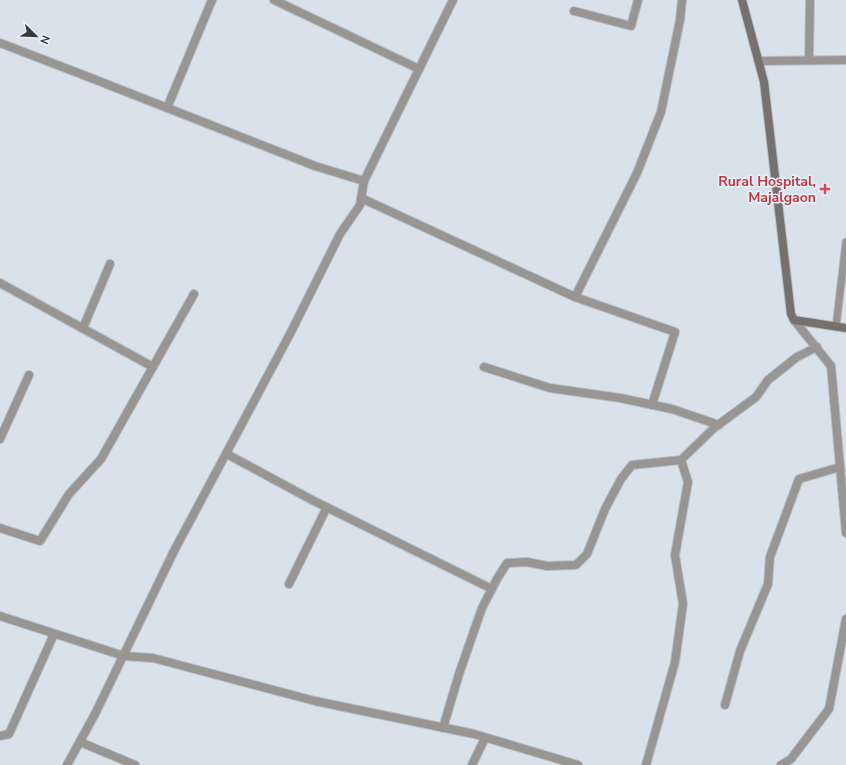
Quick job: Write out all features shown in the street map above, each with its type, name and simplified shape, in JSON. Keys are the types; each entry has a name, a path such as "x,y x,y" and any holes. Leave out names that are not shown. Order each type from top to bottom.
{"street":[{"path":"167,108 212,0"},
{"path":"274,0 419,69"},
{"path":"67,765 124,656 174,551 292,332 340,234 360,204 364,182 453,0"},
{"path":"574,11 631,26 638,0"},
{"path":"575,297 638,173 661,112 680,20 682,0"},
{"path":"742,0 764,82 791,314 794,320 831,366 846,534"},
{"path":"809,60 810,0"},
{"path":"0,43 314,166 364,182"},
{"path":"759,61 846,60"},
{"path":"361,198 575,297 675,332 652,405"},
{"path":"83,328 110,264"},
{"path":"0,283 153,367"},
{"path":"0,528 40,541 69,494 101,459 194,294"},
{"path":"794,320 846,328"},
{"path":"443,728 459,674 482,608 507,564 527,562 547,566 576,565 587,554 605,509 621,479 632,465 681,460 714,428 756,397 768,380 797,357 817,347"},
{"path":"484,367 550,388 620,398 672,409 720,425"},
{"path":"0,439 29,375"},
{"path":"226,454 327,507 492,589"},
{"path":"646,765 675,662 683,604 675,555 688,482 681,460"},
{"path":"725,705 740,652 768,584 770,557 799,479 840,467"},
{"path":"289,584 327,507"},
{"path":"0,616 124,656 153,658 315,701 485,738 578,765"},
{"path":"781,765 791,759 829,709 846,619"},
{"path":"0,736 9,734 54,634"},
{"path":"472,765 485,738"},
{"path":"80,742 135,765"}],"lane":[{"path":"836,327 846,242"}],"place":[{"name":"Rural Hospital, Majalgaon","path":"825,189"}]}
